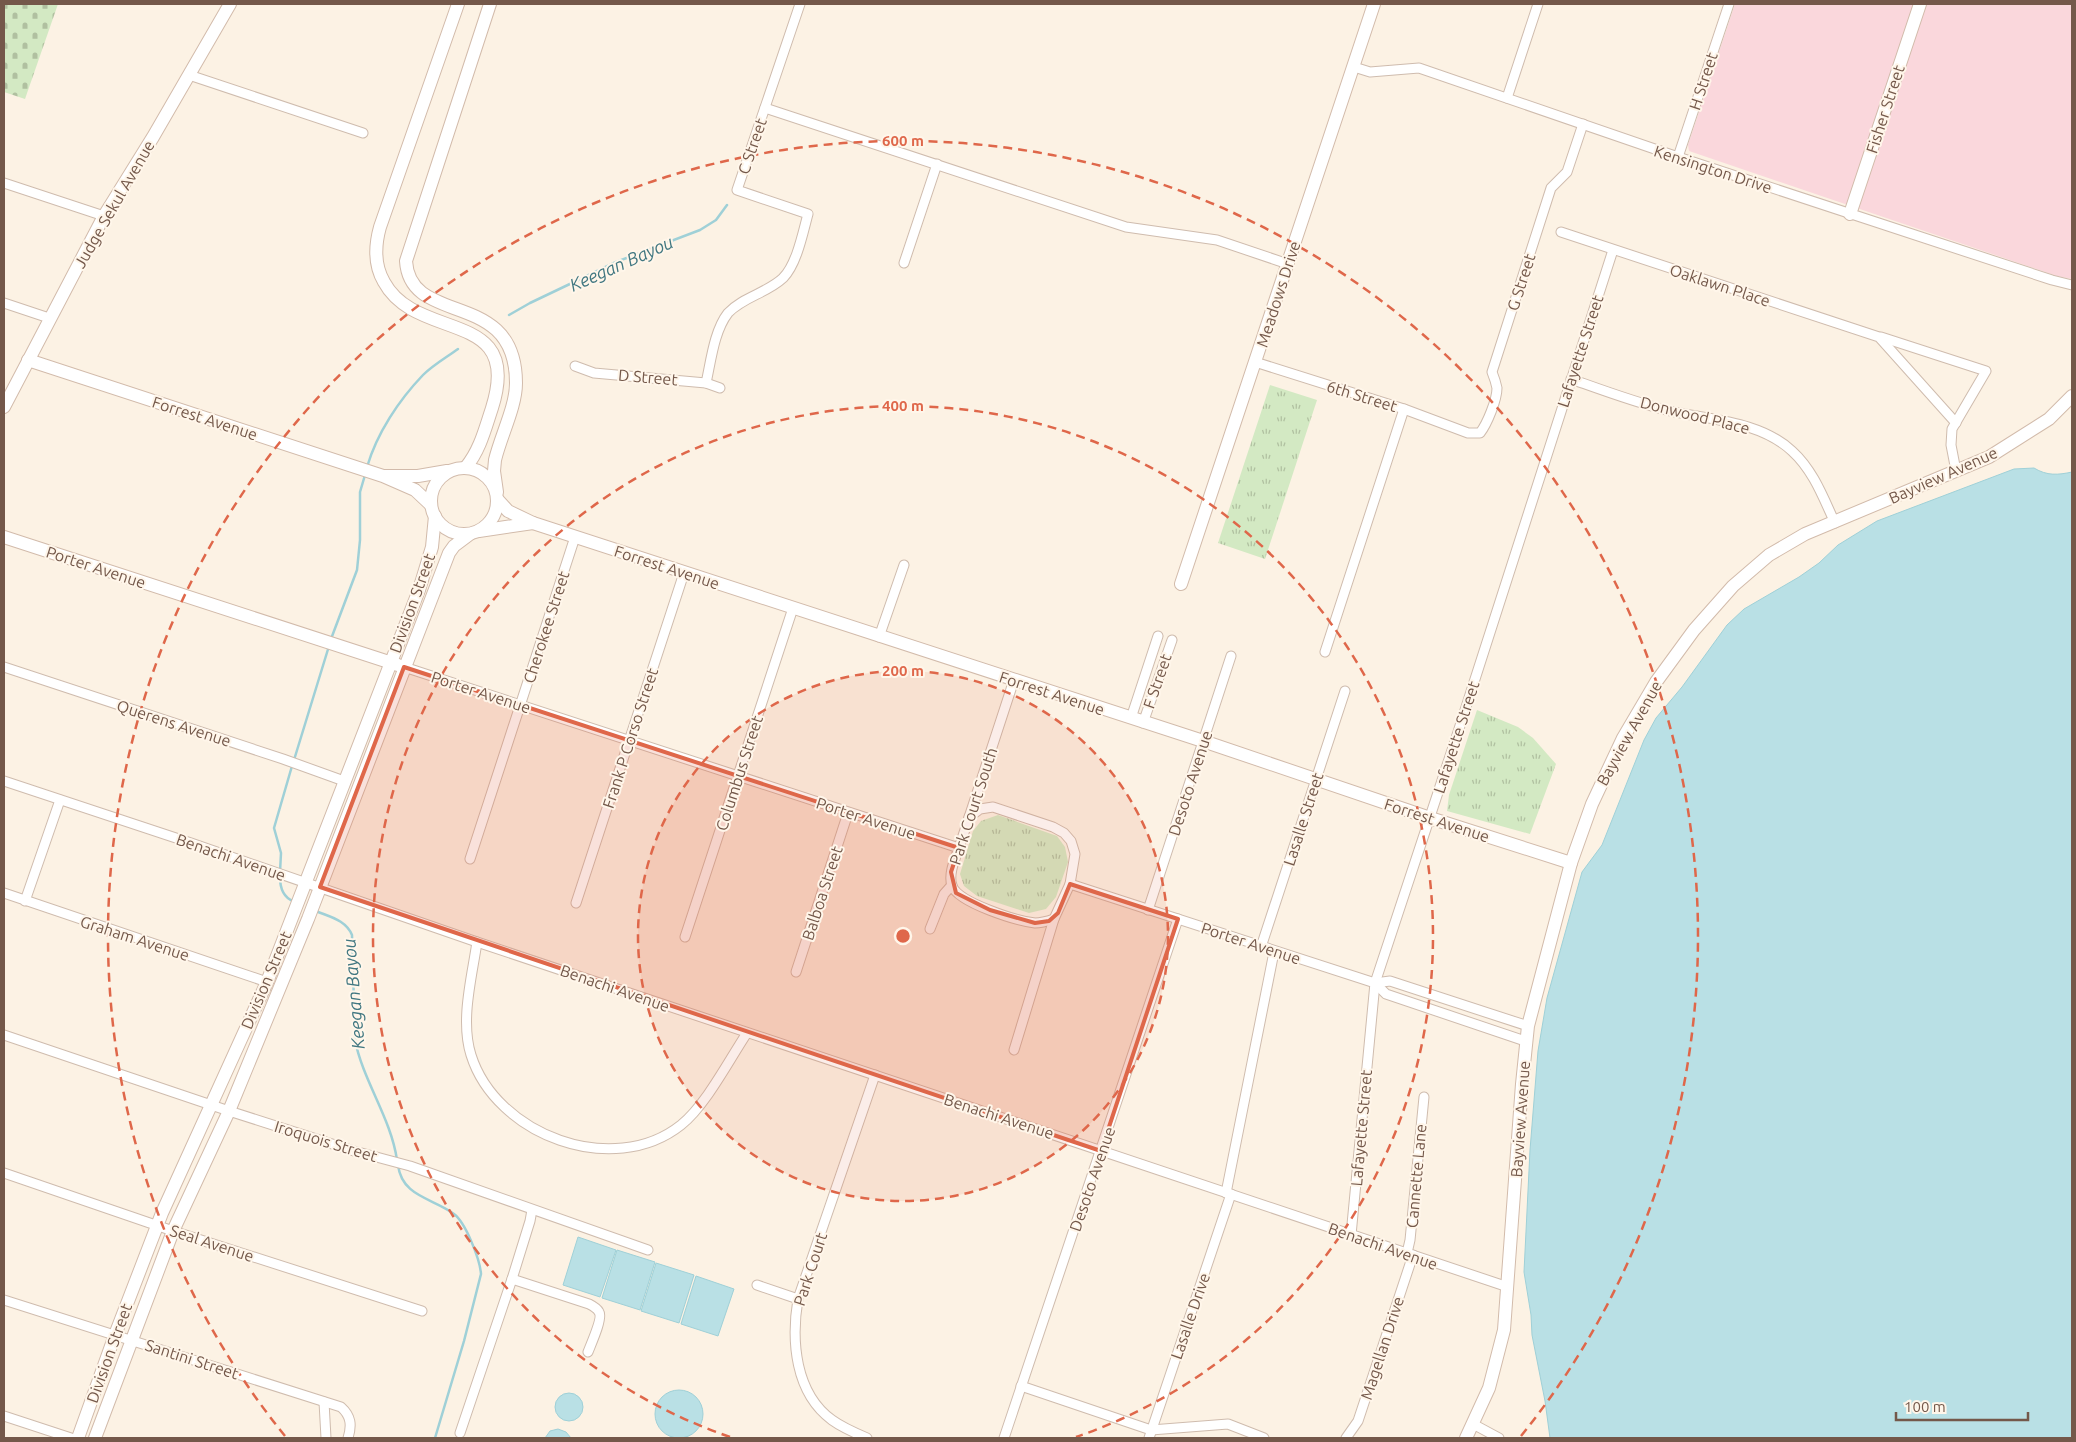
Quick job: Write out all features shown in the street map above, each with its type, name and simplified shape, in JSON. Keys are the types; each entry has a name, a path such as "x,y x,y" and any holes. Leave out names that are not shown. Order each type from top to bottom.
{"street":[{"name":"Judge Sekul Avenue","path":"4,407 104,216 153,137 230,4"},
{"path":"458,4 380,227 376,240 376,254 381,277 401,304 425,317 465,330 483,341 490,350 498,368 498,386 493,406 476,453 466,467"},
{"path":"490,4 406,261 409,278 421,293 482,319 504,337 513,358 516,372 514,398 494,471 497,496 493,518 474,532 456,533 439,522 433,510 432,491 435,484 450,470 466,467 486,474 497,496"},
{"name":"C Street","path":"706,383 720,329 728,314 743,302 783,278 790,268 808,214 737,190 800,4"},
{"name":"Meadows Drive","path":"1181,584 1374,4"},
{"path":"1507,98 1538,4"},
{"name":"H Street","path":"1678,157 1729,4"},
{"name":"Fisher Street","path":"1850,214 1920,4"},
{"name":"Kensington Drive","path":"1354,67 1370,72 1419,68 1678,157 2072,285"},
{"path":"188,75 364,133"},
{"path":"765,108 1126,227 1217,240 1288,264"},
{"name":"G Street","path":"1468,433 1480,433 1486,426 1497,386 1492,372 1551,188 1567,172 1583,124"},
{"path":"904,263 936,164"},
{"path":"4,183 104,216"},
{"name":"Oaklawn Place","path":"1561,232 1986,371 1950,434 1956,470"},
{"name":"Lafayette Street","path":"1351,1235 1375,984 1613,250"},
{"path":"4,303 49,318"},
{"name":"Oaklawn Place","path":"1879,337 1956,422"},
{"name":"Forrest Avenue","path":"28,360 377,474 415,490 433,510"},
{"name":"6th Street","path":"1255,362 1404,409 1468,433"},
{"name":"D Street","path":"575,366 594,372 706,383 720,388"},
{"name":"Donwood Place","path":"1571,379 1664,409 1733,423 1777,439 1792,451 1812,474 1834,523"},
{"name":"Bayview Avenue","path":"1473,1424 1489,1388 1504,1330 1525,1041 1528,1026 1571,863 1592,804 1623,738 1656,682 1694,630 1733,586 1769,555 1805,534 1989,457 2049,419 2072,396"},
{"path":"1325,652 1404,409"},
{"name":"Forrest Avenue","path":"377,474 418,476 450,470"},
{"name":"Forrest Avenue","path":"497,496 508,511 533,524 1571,863"},
{"name":"Division Street","path":"78,1438 157,1225 267,982 391,662 429,562 433,510"},
{"name":"Forrest Avenue","path":"474,532 533,524"},
{"name":"Division Street","path":"94,1438 173,1231 228,1111 308,919 404,667 450,553 454,546 474,532"},
{"name":"Porter Avenue","path":"4,537 959,848"},
{"name":"Cherokee Street","path":"470,859 575,537"},
{"path":"879,637 904,565"},
{"name":"Frank P Corso Street","path":"576,903 684,573"},
{"name":"Columbus Street","path":"686,937 793,608"},
{"name":"F Street","path":"1130,718 1158,636"},
{"name":"F Street","path":"1143,723 1172,640"},
{"name":"Desoto Avenue","path":"1148,910 1231,656"},
{"name":"Querens Avenue","path":"4,667 344,781"},
{"name":"Park Court South","path":"930,929 944,894 952,885 951,872 1014,680"},
{"name":"Lasalle Street","path":"1261,947 1345,691"},
{"name":"Benachi Avenue","path":"4,781 747,1033 1508,1287"},
{"path":"25,901 60,800"},
{"path":"969,817 980,809 993,807 1064,833 1071,841 1076,854 1070,884 1054,919 1014,1050"},
{"name":"Balboa Street","path":"796,972 848,813"},
{"name":"Porter Avenue","path":"1070,884 1375,984 1386,994 1525,1041"},
{"path":"952,885 956,893 963,899 990,910 1034,923 1054,919"},
{"name":"Graham Avenue","path":"4,894 267,982"},
{"name":"Desoto Avenue","path":"1004,1438 1178,919"},
{"path":"477,942 468,1008 468,1036 471,1054 479,1076 504,1107 530,1125 563,1141 595,1147 628,1148 646,1144 665,1136 682,1124 699,1105 747,1033"},
{"path":"1228,1194 1274,952"},
{"name":"Porter Avenue","path":"1375,984 1390,981 1528,1026"},
{"name":"Iroquois Street","path":"4,1034 228,1111 354,1151 410,1166 648,1250"},
{"name":"Park Court","path":"867,1438 831,1420 815,1401 801,1377 795,1350 794,1323 798,1299 875,1076"},
{"name":"Cannette Lane","path":"1410,1254 1424,1097"},
{"name":"Seal Avenue","path":"4,1173 173,1231 422,1311"},
{"name":"Lasalle Drive","path":"1150,1434 1228,1194"},
{"path":"460,1433 512,1279 532,1210"},
{"name":"Magellan Drive","path":"1346,1438 1358,1421 1410,1254"},
{"path":"512,1279 589,1304 598,1310 600,1314 599,1320 588,1352"},
{"path":"756,1285 798,1299"},
{"name":"Santini Street","path":"4,1300 341,1407 348,1413 350,1421 348,1438"},
{"path":"1021,1386 1150,1434 1228,1424 1264,1438"},
{"path":"324,1402 326,1438"},
{"path":"4,1416 71,1438"},
{"path":"1466,1438 1473,1424 1499,1438"}],"highlighted area":[{"path":"404,667 959,848 951,872 956,893 990,910 1035,923 1049,921 1058,913 1070,884 1178,919 1101,1151 320,887"}],"shaded area":[{"path":"1735,4 2072,4 2072,279 2057,276 1689,151 1688,145"}],"green space":[{"path":"4,4 58,4 25,99 4,92"},
{"path":"1270,385 1317,400 1265,559 1218,543"},
{"path":"1477,710 1518,727 1533,738 1556,764 1530,834 1447,811 1449,795"},
{"path":"998,815 1057,836 1065,847 1068,862 1056,897 1046,909 1029,913 977,896 964,886 960,874 973,831 981,821"}],"water":[{"path":"2034,468 2053,474 2072,472 2072,1438 1550,1438 1532,1335 1531,1315 1524,1272 1530,1150 1538,1051 1547,998 1582,872 1602,845 1644,740 1656,718 1682,687 1727,625 1744,609 1799,577 1819,563 1838,545 1877,521 2014,469"},
{"path":"578,1237 616,1250 600,1297 563,1285"},
{"path":"617,1250 655,1262 640,1310 602,1298"},
{"path":"656,1263 694,1275 679,1323 641,1311"},
{"path":"696,1276 734,1289 718,1336 681,1324"},
{"path":"674,1390 684,1390 693,1394 699,1400 702,1405 702,1423 693,1434 684,1438 674,1438 665,1434 659,1428 655,1419 655,1409 659,1400 665,1394"},
{"path":"569,1393 579,1397 583,1407 579,1417 569,1421 559,1417 555,1407 559,1397"},
{"path":"558,1429 566,1432 571,1438 545,1438 550,1431"}],"waterway":[{"name":"Keegan Bayou","path":"509,315 616,262 700,230 716,220 727,205"},
{"name":"Keegan Bayou","path":"367,467 383,430 406,395 427,371 458,349"},
{"name":"Keegan Bayou","path":"331,639 357,570 360,540 360,492 365,475"},
{"name":"Keegan Bayou","path":"294,760 329,646"},
{"name":"Keegan Bayou","path":"280,872 281,853 274,828 292,766"},
{"name":"Keegan Bayou","path":"280,877 283,891 293,901"},
{"name":"Keegan Bayou","path":"316,911 342,922 352,935 355,1040 364,1070 389,1129 397,1160"},
{"name":"Keegan Bayou","path":"398,1165 405,1184 420,1196 446,1209 459,1219 472,1242 481,1274 464,1341 435,1438"}]}
